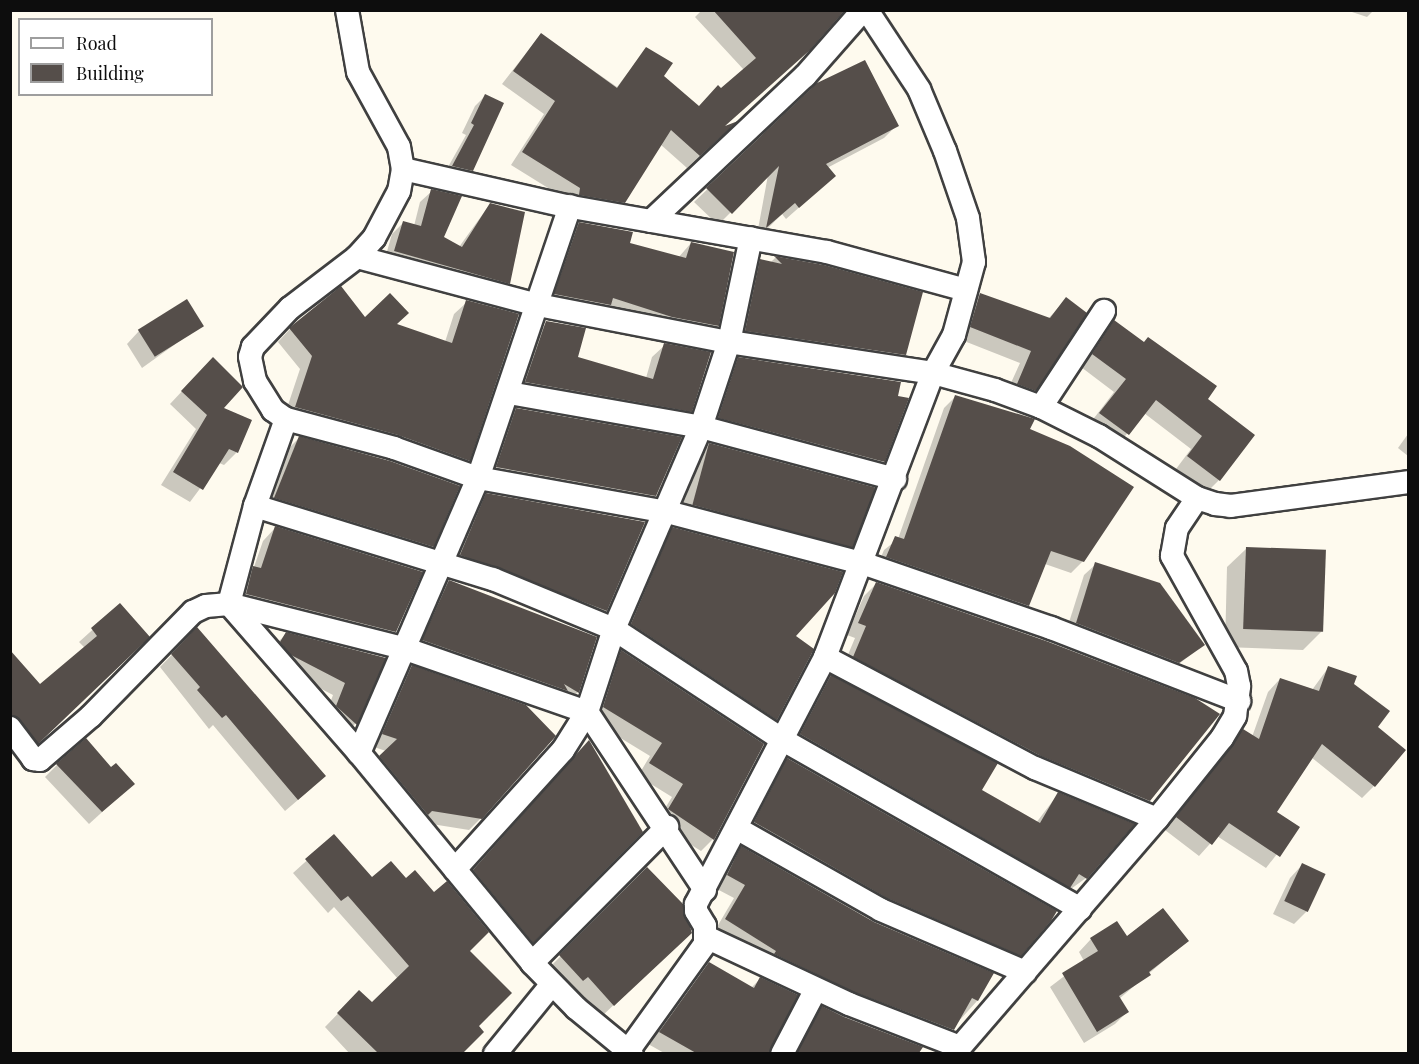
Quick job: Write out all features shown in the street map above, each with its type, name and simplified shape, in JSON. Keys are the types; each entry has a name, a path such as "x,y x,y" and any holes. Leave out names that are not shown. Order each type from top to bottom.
{"street":[{"path":"346,10 358,72 399,147 403,169 388,215 357,257 290,308 253,348 250,357 255,381 273,410 286,418 478,477 668,512 862,563 1051,628 1239,701"},
{"path":"651,221 798,83 865,10 919,89 945,151 968,218 974,262 954,335 933,373 895,479 825,657 738,829 695,908 706,938 957,1050 1157,819 1222,738 1235,716 1239,701 1239,686 1230,655 1172,556 1177,528 1197,498"},
{"path":"403,169 570,206 827,252 966,290"},
{"path":"359,753 478,477 509,393 570,206"},
{"path":"455,869 575,736 587,712 614,629 668,512 701,427 729,342 751,238"},
{"path":"357,257 538,305 729,342 933,373 1041,407 1098,436 1197,498 1231,506 1408,482"},
{"path":"1041,407 1104,311"},
{"path":"509,393 701,427 895,479"},
{"path":"230,604 255,506 286,418"},
{"path":"255,506 543,597 614,629 783,740 1080,909"},
{"path":"230,604 359,753 532,963 552,984 630,1052 694,960 706,938"},
{"path":"10,728 33,759 40,760 91,716 193,612 206,606 230,604 403,648 587,712 667,827 705,890"},
{"path":"825,657 1035,768 1157,819"},
{"path":"532,963 667,827"},
{"path":"738,829 881,910 1025,972"},
{"path":"495,1053 552,984"},
{"path":"782,1053 816,989"}],"building":[{"path":"713,10 845,10 810,50 725,126 738,121 700,156 671,130 625,203 579,195 580,188 522,152 555,101 513,71 541,33 617,88 646,47 673,63 664,76 699,106 718,85 721,88 756,58"},
{"path":"865,60 899,126 826,164 836,176 799,208 795,203 766,228 779,166 732,214 706,188 817,83"},
{"path":"485,94 504,103 473,171 452,166 474,125 471,123"},
{"path":"431,189 462,196 444,237 462,247 490,203 525,212 510,284 394,251 403,221 421,226"},
{"path":"579,222 633,232 630,243 686,258 691,242 734,252 719,326 672,317 613,298 611,305 554,294"},
{"path":"774,256 824,265 923,292 906,355 745,331 760,259 782,264"},
{"path":"341,286 365,317 390,293 409,313 397,324 452,343 466,300 519,314 470,461 398,435 295,407 312,356 289,328"},
{"path":"980,293 1050,318 1066,297 1087,313 1036,391 1017,384 1031,351 970,327"},
{"path":"187,299 204,326 155,357 138,330"},
{"path":"1114,320 1144,342 1148,337 1217,386 1208,399 1255,435 1220,481 1187,456 1202,436 1156,400 1129,435 1099,413 1126,379 1092,354"},
{"path":"546,321 586,328 578,357 653,379 664,343 711,352 692,412 525,382"},
{"path":"213,357 243,387 224,408 252,420 238,453 229,449 203,490 173,472 207,415 181,391"},
{"path":"738,357 901,382 898,396 909,398 885,462 718,418"},
{"path":"955,395 1035,419 1030,429 1070,446 1134,487 1084,562 1051,551 1029,606 886,557 895,536 904,539"},
{"path":"516,408 682,437 656,496 496,467"},
{"path":"299,436 390,461 460,486 434,547 274,498"},
{"path":"709,443 875,488 859,549 692,505"},
{"path":"486,493 645,522 607,611 460,555"},
{"path":"275,526 423,572 396,632 246,594 253,566 261,568"},
{"path":"672,527 843,572 835,593 796,636 814,649 777,720 631,624"},
{"path":"1246,547 1326,550 1323,632 1243,629"},
{"path":"1095,562 1160,583 1205,645 1179,663 1076,623"},
{"path":"449,580 597,637 579,693 564,684 568,691 422,640"},
{"path":"876,582 1046,641 1195,698 1220,714 1150,801 1041,756 853,657 866,626 858,623"},
{"path":"120,603 150,637 38,744 20,720 10,715 10,650 40,684 97,636 91,628"},
{"path":"197,627 326,776 298,800 226,715 222,718 197,690 200,687 171,654"},
{"path":"286,632 386,658 357,725 336,706 345,683 291,655 280,642"},
{"path":"621,650 764,744 714,840 668,809 683,784 649,763 662,743 603,707"},
{"path":"412,665 526,705 556,736 482,819 432,811 428,815 379,756 397,739 382,734"},
{"path":"1328,666 1357,676 1354,684 1390,711 1378,727 1406,750 1375,787 1322,744 1277,812 1300,827 1280,857 1229,823 1212,845 1176,817 1243,729 1259,739 1280,678 1319,691"},
{"path":"831,675 998,763 982,790 1040,823 1058,792 1135,824 1087,879 1079,874 1070,888 800,734"},
{"path":"86,738 111,767 116,763 135,784 102,812 56,764"},
{"path":"589,740 643,832 533,943 473,870"},
{"path":"787,758 1057,911 1021,956 887,898 754,822"},
{"path":"334,834 372,877 391,861 406,878 415,870 434,892 447,881 489,932 470,951 512,993 479,1026 484,1032 463,1053 378,1053 337,1013 359,990 372,1002 409,966 348,896 341,901 305,859"},
{"path":"741,846 874,922 994,973 978,1001 972,998 954,1030 854,992 774,954 776,951 725,919 745,885 727,875"},
{"path":"1302,863 1326,874 1308,912 1284,901"},
{"path":"647,867 683,904 692,933 614,1006 588,977 583,981 559,955"},
{"path":"1163,908 1189,941 1149,972 1151,975 1119,996 1129,1012 1097,1032 1062,973 1098,951 1090,938 1117,921 1127,936"},
{"path":"709,962 754,988 760,977 798,995 769,1053 696,1053 659,1032"},
{"path":"822,1006 844,1017 923,1047 919,1053 797,1053"}]}
